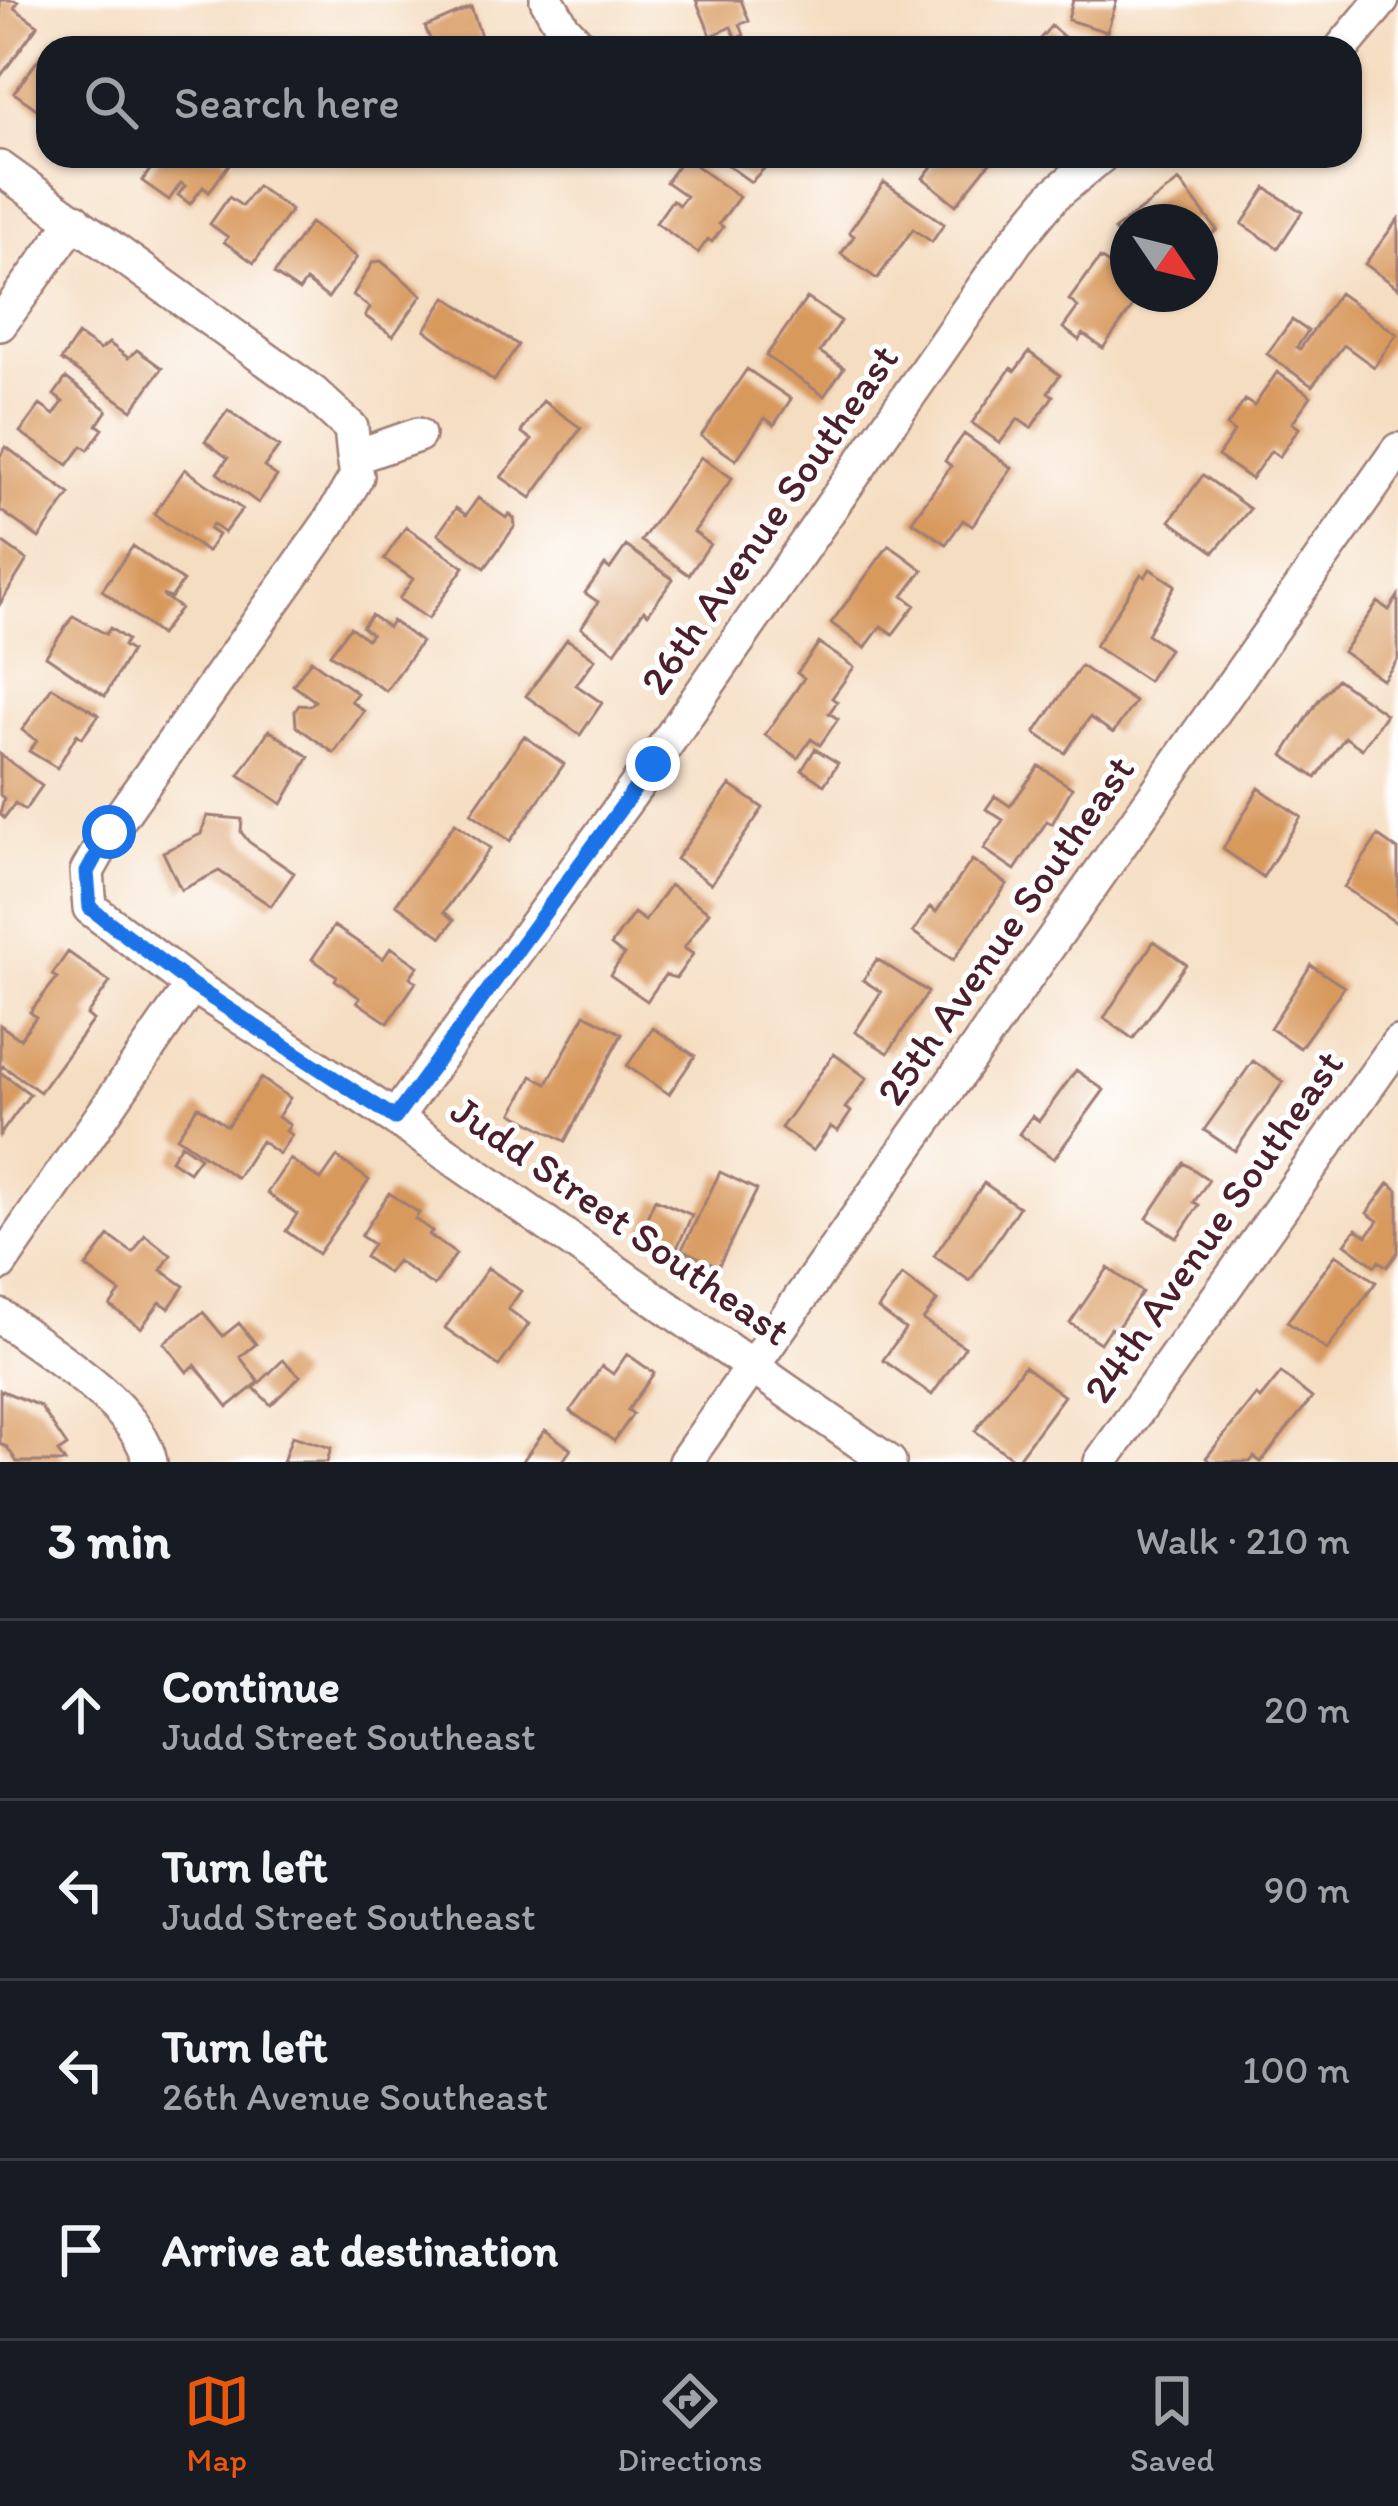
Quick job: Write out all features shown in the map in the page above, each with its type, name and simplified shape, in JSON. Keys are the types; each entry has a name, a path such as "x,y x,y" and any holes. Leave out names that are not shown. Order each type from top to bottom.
{"street":[{"path":"548,0 570,36"},
{"path":"1352,36 1382,0"},
{"path":"0,168 313,393 351,428 354,457 418,435"},
{"name":"26th Avenue Southeast","path":"395,1118 653,764 1016,241 1054,195 1086,168"},
{"path":"0,324 75,220"},
{"name":"25th Avenue Southeast","path":"685,1462 1398,450"},
{"name":"Judd Street Southeast","path":"354,457 357,476 329,523 109,832 87,872 90,908 192,985 395,1118 889,1462"},
{"path":"0,1264 192,985"},
{"name":"24th Avenue Southeast","path":"1101,1462 1398,1043"},
{"path":"0,1316 123,1411 150,1462"}],"building":[{"path":"0,0 18,2 14,8 38,25 0,77"},
{"path":"696,0 741,0 749,21 740,24 744,35 735,36 731,27 711,36"},
{"path":"1073,0 1117,0 1107,32 1068,20"},
{"path":"471,7 481,36 429,36 425,27"},
{"path":"1051,26 1063,36 1042,36"},
{"path":"36,62 36,109 14,93"},
{"path":"151,168 226,168 209,192 203,187 190,204 178,195 185,186 181,183 169,200 142,181"},
{"path":"676,168 699,168 739,197 719,224 723,227 698,253 656,223 672,200 679,205 686,196 666,182"},
{"path":"731,168 764,168 751,182"},
{"path":"931,168 985,168 956,205 923,178"},
{"path":"1179,181 1197,204 1148,204"},
{"path":"884,182 944,224 932,242 913,229 877,279 841,254 854,236 849,232"},
{"path":"257,186 291,210 254,263 224,242 228,237 210,224 229,197 242,206"},
{"path":"1266,188 1302,212 1278,248 1242,224"},
{"path":"1398,219 1398,288 1365,264"},
{"path":"310,223 357,257 328,298 306,281 299,291 274,274"},
{"path":"1100,258 1110,265 1110,312 1129,312 1103,348 1063,328 1078,307 1069,300"},
{"path":"381,261 422,295 393,336 365,316 370,308 353,295 373,262"},
{"path":"1339,293 1397,334 1374,367 1344,345 1312,386 1267,354 1292,320 1308,331 1300,349"},
{"path":"446,297 518,345 494,381 425,330"},
{"path":"807,298 841,321 820,352 844,368 824,396 766,356"},
{"path":"78,335 100,350 109,343 128,358 137,350 162,368 132,410 61,360"},
{"path":"1029,352 1060,375 1048,392 1053,396 1031,428 1018,419 1000,443 972,423 1011,368 1015,371"},
{"path":"747,369 791,399 774,425 765,418 736,460 701,436"},
{"path":"1277,372 1311,396 1292,423 1299,428 1279,457 1271,451 1251,479 1218,456 1234,432 1227,426 1245,400 1254,406"},
{"path":"66,378 107,410 97,425 103,429 88,450 82,446 68,465 20,432 40,405 54,415 63,402 54,395"},
{"path":"543,401 581,428 531,498 501,477 532,440 521,432"},
{"path":"228,410 279,447 264,467 277,476 258,503 217,473 228,458 205,441"},
{"path":"964,434 1012,468 972,526 963,520 946,544 912,521 951,466 945,461"},
{"path":"6,447 70,494 39,538 0,510 0,456"},
{"path":"701,457 732,478 694,532 710,544 689,575 641,541"},
{"path":"185,469 242,509 224,533 213,524 209,529 218,535 207,552 154,514"},
{"path":"1203,475 1250,509 1214,552 1170,521"},
{"path":"478,498 506,518 509,514 515,526 485,568 438,534 456,508 466,515"},
{"path":"406,527 464,567 428,619 399,599 413,579 384,559"},
{"path":"0,541 27,560 0,604"},
{"path":"889,545 923,570 903,596 915,605 893,634 881,626 865,648 831,623"},
{"path":"133,546 183,581 171,598 162,595 180,608 160,635 102,590"},
{"path":"626,546 673,579 615,652 581,628 598,602 585,593"},
{"path":"1150,569 1175,585 1147,634 1169,649 1148,681 1095,646 1141,574 1145,577"},
{"path":"1398,596 1398,659 1383,680 1343,652 1378,602 1389,610"},
{"path":"371,615 388,627 392,621 421,642 386,691 330,654 350,627 367,639 371,634 362,627"},
{"path":"73,616 106,634 110,628 127,640 123,646 131,651 105,696 46,656"},
{"path":"567,639 595,659 576,685 602,703 580,735 526,696"},
{"path":"819,643 854,667 832,698 837,702 829,713 838,719 820,745 811,739 798,758 765,735 804,678 797,673"},
{"path":"311,660 357,693 351,701 364,711 334,753 296,726 299,705 310,706 315,701 293,685"},
{"path":"1081,666 1135,702 1113,733 1090,717 1065,753 1035,733"},
{"path":"1337,679 1386,714 1362,749 1345,737 1316,778 1283,755"},
{"path":"52,687 99,715 82,738 77,734 57,768 29,751 37,741 22,730"},
{"path":"269,730 309,757 282,804 239,775"},
{"path":"524,736 564,764 510,841 471,813"},
{"path":"815,749 838,763 824,785 802,770"},
{"path":"0,754 42,786 25,810 15,803 4,818 0,814 4,798 0,795"},
{"path":"1039,766 1072,788 1052,824 1047,821 1015,870 984,849 1003,820 986,809 995,796 1010,806"},
{"path":"730,785 763,808 711,884 676,859"},
{"path":"1259,788 1301,817 1263,877 1223,849"},
{"path":"207,816 242,819 241,832 249,842 294,873 271,906 219,871 181,890 163,852 201,834"},
{"path":"455,823 490,848 444,912 454,920 442,937 396,904"},
{"path":"1378,836 1398,850 1398,924 1344,887"},
{"path":"972,860 1007,884 953,960 913,932 930,907 936,912"},
{"path":"670,885 709,912 684,948 693,954 676,978 665,975 647,1001 610,975 624,955 611,945 634,913 645,921"},
{"path":"334,926 383,959 391,947 418,966 410,977 416,982 388,1023 357,1002 360,998 335,980 337,976 312,959"},
{"path":"1154,941 1186,964 1133,1039 1104,1018"},
{"path":"68,952 110,982 87,1015 93,1020 40,1092 3,1066 0,1070 0,1025 20,1039 36,1017 30,1012 57,978 52,975"},
{"path":"877,959 928,992 888,1053 855,1032 881,992 863,980"},
{"path":"1311,965 1344,987 1300,1048 1270,1028"},
{"path":"585,1014 622,1034 565,1141 513,1113 532,1076 547,1084"},
{"path":"653,1028 695,1056 669,1094 627,1066"},
{"path":"834,1054 867,1078 845,1108 851,1112 838,1131 831,1127 813,1151 781,1128"},
{"path":"1253,1061 1283,1082 1235,1151 1204,1130"},
{"path":"1076,1070 1104,1090 1054,1159 1019,1134 1032,1116 1039,1121"},
{"path":"0,1072 30,1094 0,1135"},
{"path":"261,1078 290,1098 278,1117 290,1125 286,1131 292,1135 279,1154 261,1141 237,1178 177,1137 198,1106 227,1126"},
{"path":"181,1144 200,1157 189,1172 171,1160"},
{"path":"337,1157 369,1180 318,1254 286,1231 297,1214 267,1193 290,1159 321,1180"},
{"path":"1184,1163 1209,1180 1177,1238 1147,1218"},
{"path":"720,1172 757,1190 718,1267 682,1249"},
{"path":"984,1183 1019,1207 970,1281 934,1256"},
{"path":"1389,1183 1398,1190 1398,1252 1387,1267 1379,1261 1375,1266 1345,1244 1356,1229 1367,1236 1378,1221 1367,1213"},
{"path":"389,1193 419,1213 415,1219 432,1231 429,1235 456,1254 434,1286 397,1261 388,1273 365,1257 373,1244 361,1236"},
{"path":"655,1199 692,1215 676,1250 640,1234"},
{"path":"145,1235 171,1255 161,1270 184,1286 169,1308 160,1302 141,1328 110,1306 120,1292 86,1267 109,1236 133,1253"},
{"path":"1336,1254 1376,1282 1327,1350 1287,1322"},
{"path":"488,1268 521,1291 508,1309 529,1324 499,1366 445,1328"},
{"path":"1108,1268 1142,1292 1115,1331 1110,1328 1100,1343 1070,1323"},
{"path":"902,1275 937,1301 923,1320 965,1347 932,1395 883,1360 905,1329 878,1309"},
{"path":"203,1312 223,1336 239,1323 256,1344 240,1357 259,1382 228,1407 195,1365 187,1372 164,1343"},
{"path":"627,1354 654,1373 628,1410 633,1414 614,1441 570,1411 602,1366 613,1374"},
{"path":"283,1360 300,1376 271,1405 254,1388"},
{"path":"1024,1366 1064,1396 1016,1461 975,1431"},
{"path":"1281,1373 1312,1398 1261,1462 1254,1457 1250,1462 1210,1462 1206,1458 1256,1395 1260,1399"},
{"path":"0,1390 40,1406 67,1446 58,1452 65,1462 17,1462 0,1444"},
{"path":"545,1430 571,1449 562,1462 522,1462"},
{"path":"292,1436 331,1448 327,1462 283,1462"}],"route":[{"path":"109,832 87,872 90,908 192,985 395,1118 653,764"}]}
